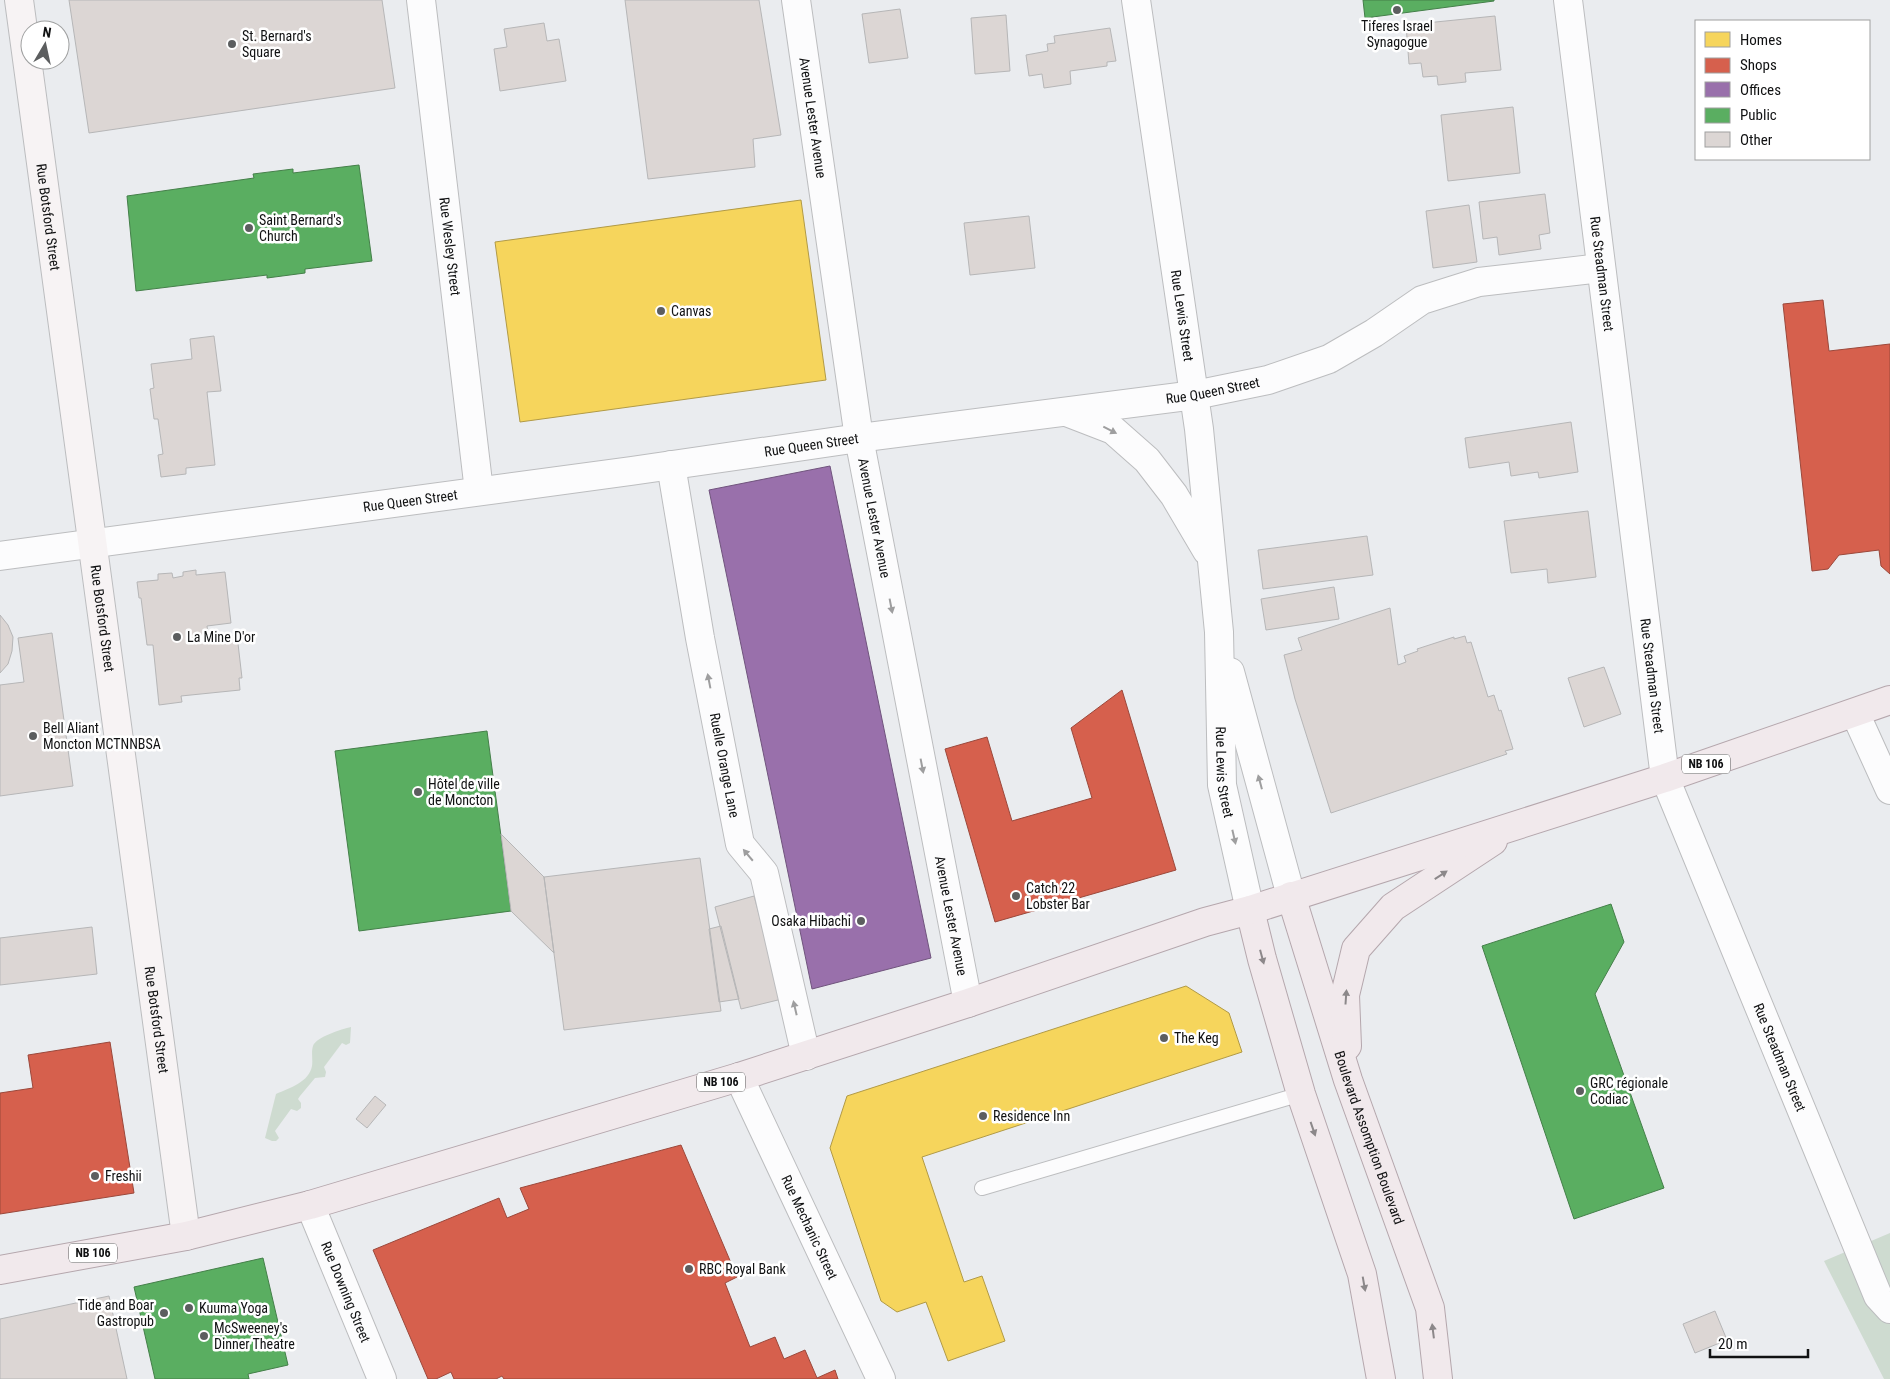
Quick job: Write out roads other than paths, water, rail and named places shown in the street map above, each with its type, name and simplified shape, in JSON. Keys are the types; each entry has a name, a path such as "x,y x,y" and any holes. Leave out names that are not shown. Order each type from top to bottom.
{"main road":[{"name":"Rue Botsford Street","path":"19,0 186,1236"},
{"name":"NB 106","path":"0,1270 186,1236 310,1205 739,1077 968,1004 1205,922 1250,910 1665,778 1855,714 1890,700"},
{"path":"1348,1080 1346,995 1356,949 1393,907 1522,822"},
{"name":"Boulevard Assomption Boulevard","path":"1291,896 1348,1080 1430,1308 1438,1379"},
{"path":"1250,910 1262,959 1301,1094 1362,1274 1381,1379"}],"street":[{"name":"Rue Wesley Street","path":"421,0 478,491"},
{"name":"Avenue Lester Avenue","path":"796,0 859,438 968,1004"},
{"name":"Rue Lewis Street","path":"1136,0 1195,395 1220,632 1222,785 1250,910"},
{"name":"Rue Steadman Street","path":"1568,0 1665,778 1878,1296 1890,1309"},
{"name":"Rue Queen Street","path":"0,556 859,438 1195,395 1268,380 1329,359 1374,333 1422,300 1479,282 1601,268"},
{"path":"1065,412 1113,430 1147,460 1174,495 1212,559"},
{"name":"Ruelle Orange Lane","path":"671,465 700,638 740,844 764,873 806,1056"},
{"name":"Rue Lewis Street","path":"1220,632 1291,896"},
{"path":"1855,714 1890,790"},
{"name":"Rue Mechanic Street","path":"739,1077 881,1379"},
{"name":"Rue Downing Street","path":"310,1205 382,1379"}],"lane":[{"path":"982,1188 1301,1094"}],"place":[{"name":"Tiferes Israel Synagogue","path":"1397,10"},
{"name":"St. Bernard's Square","path":"232,44"},
{"name":"Saint Bernard's Church","path":"249,228"},
{"name":"Canvas","path":"661,311"},
{"name":"La Mine D'or","path":"177,637"},
{"name":"Bell Aliant Moncton MCTNNBSA","path":"33,736"},
{"name":"Hôtel de ville de Moncton","path":"418,792"},
{"name":"Catch 22 Lobster Bar","path":"1016,896"},
{"name":"Osaka Hibachi","path":"861,921"},
{"name":"The Keg","path":"1164,1038"},
{"name":"GRC régionale Codiac","path":"1580,1091"},
{"name":"Residence Inn","path":"983,1116"},
{"name":"Freshii","path":"95,1176"},
{"name":"RBC Royal Bank","path":"689,1269"},
{"name":"Kuuma Yoga","path":"189,1308"},
{"name":"Tide and Boar Gastropub","path":"164,1313"},
{"name":"McSweeney's Dinner Theatre","path":"204,1336"}]}
